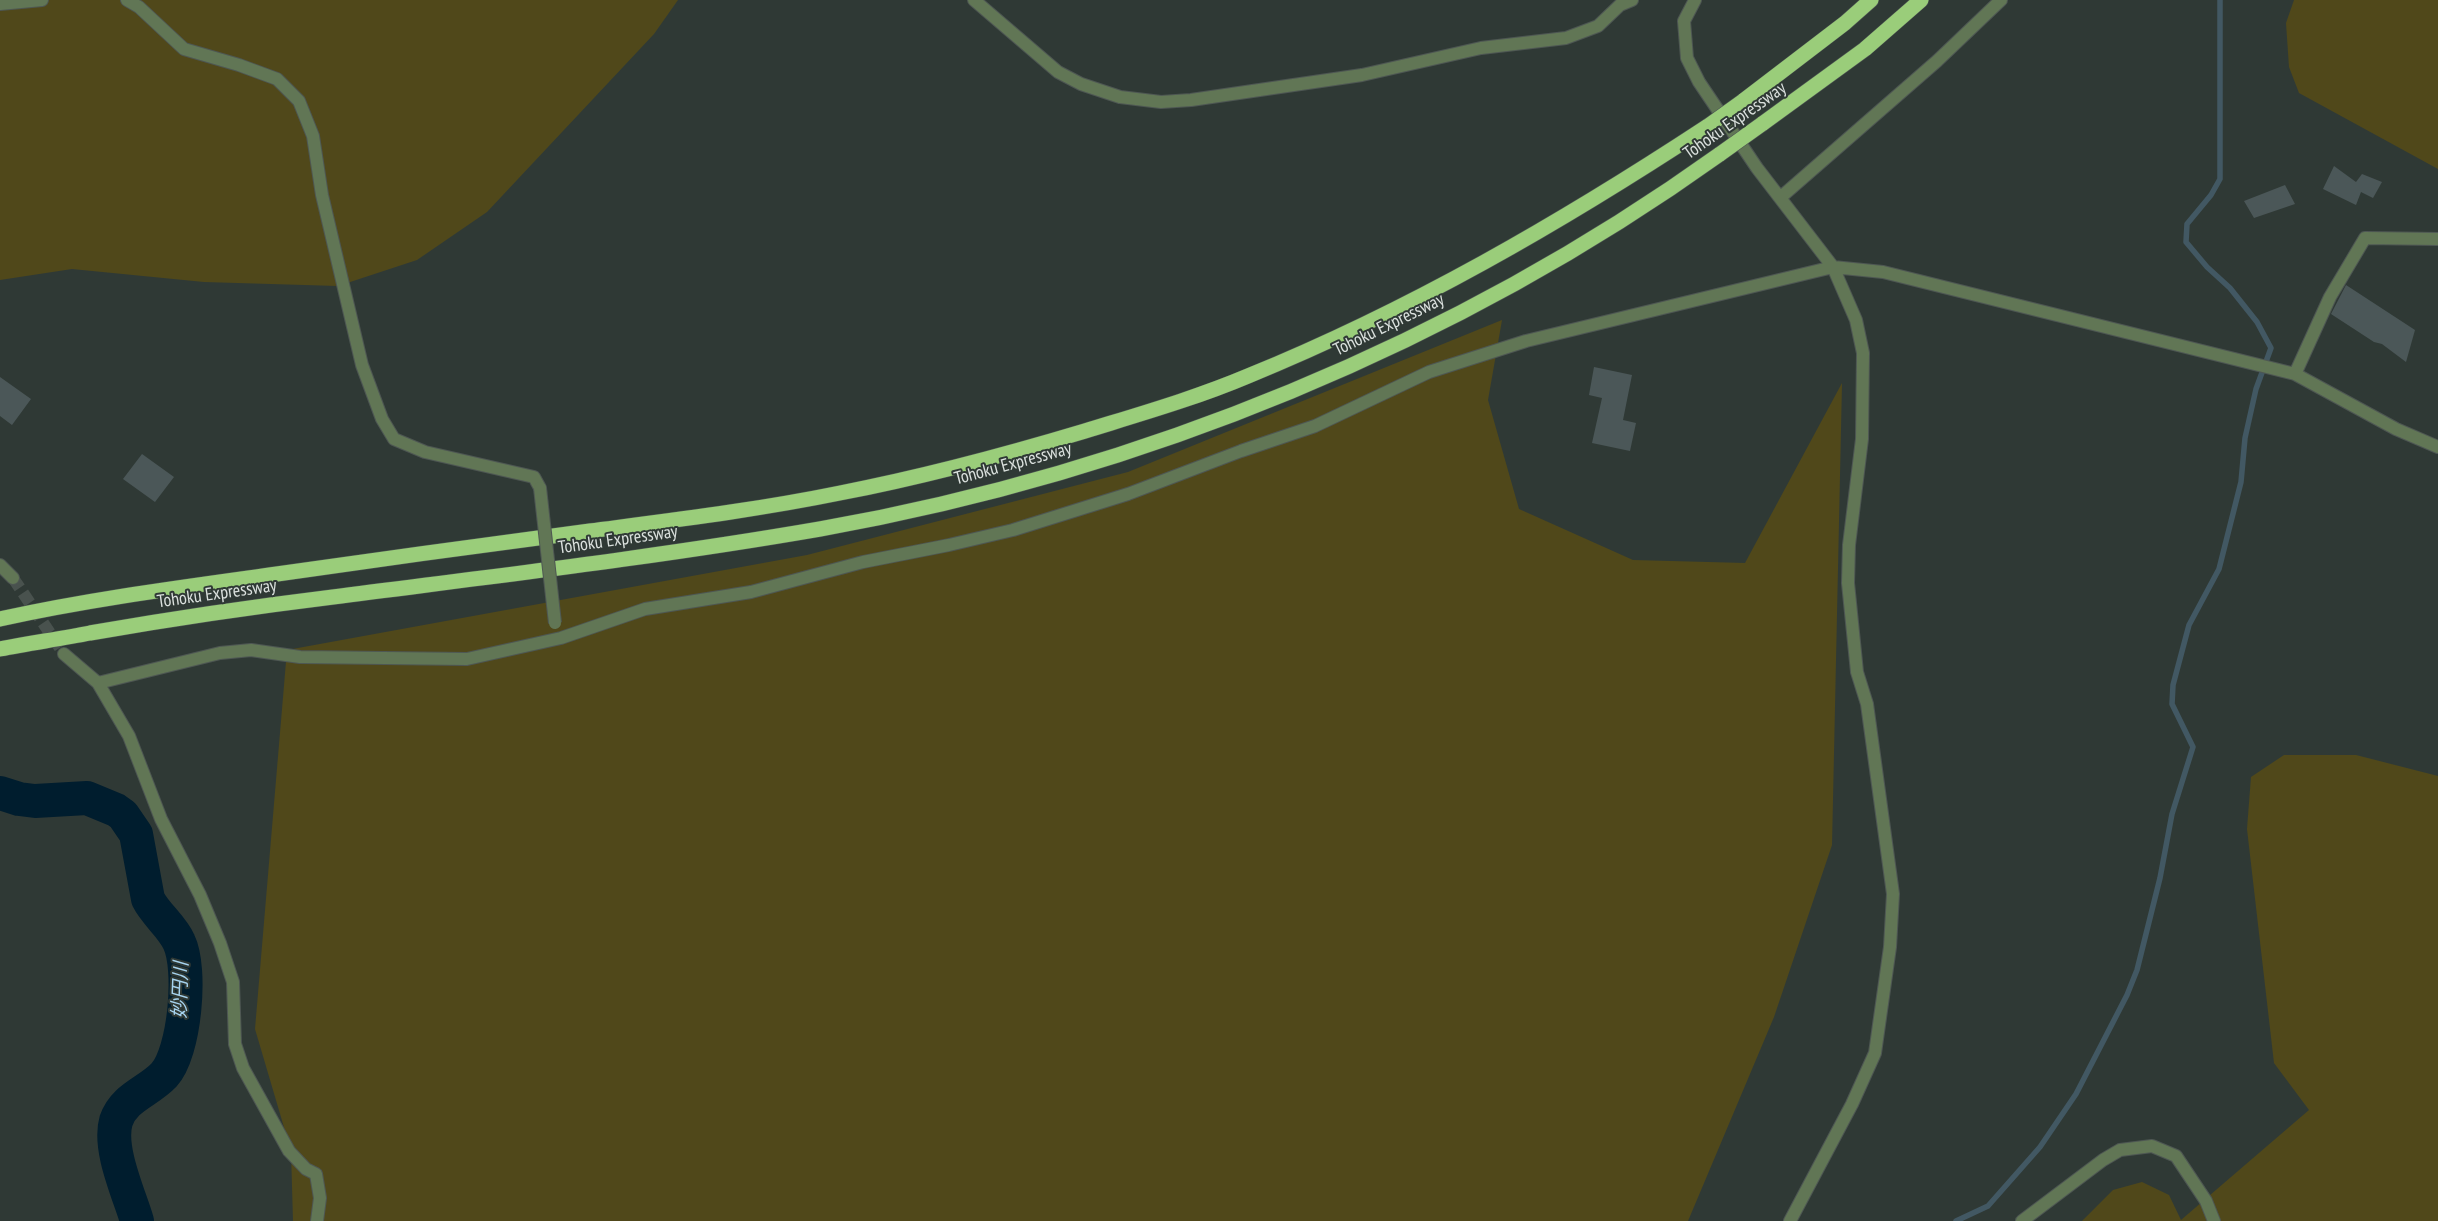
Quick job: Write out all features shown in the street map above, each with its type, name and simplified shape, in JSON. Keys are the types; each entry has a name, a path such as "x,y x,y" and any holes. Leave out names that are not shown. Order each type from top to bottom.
{"highway":[{"name":"Tohoku Expressway","path":"0,618 186,586 736,512 842,493 927,474 1031,447 1139,415 1245,378 1340,336 1451,281 1532,236 1638,172 1708,126 1817,45 1871,0"},
{"name":"Tohoku Expressway","path":"0,649 171,619 660,554 823,528 942,503 1062,472 1218,420 1319,379 1416,334 1579,245 1676,186 1865,49 1921,0"}],"street":[{"path":"0,4 42,0"},
{"path":"127,0 139,7 184,49 239,65 277,79 299,101 313,136 322,195 362,365 382,419 394,439 425,452 534,477 540,488 555,623 561,638"},
{"path":"974,0 1058,72 1082,84 1120,97 1161,102 1200,99 1362,75 1481,48 1566,38 1598,26 1620,5 1632,0"},
{"path":"1781,197 1937,61 2001,0"},
{"path":"1689,1 1684,21 1687,58 1699,82 1757,168 1833,267 1856,320 1863,353 1862,439 1849,545 1848,583 1857,672 1867,704 1893,894 1890,947 1876,1053 1852,1104 1790,1221"},
{"path":"2295,374 2330,297 2364,238 2422,241 2438,239"},
{"path":"98,684 220,654 251,650 300,658 467,659 561,638 645,609 751,592 863,562 949,545 1040,522 1128,494 1241,451 1315,426 1429,372 1526,341 1833,267 1883,272 2295,374 2396,428 2438,447"},
{"path":"0,565 14,578"},
{"path":"64,654 98,684 129,736 161,819 200,895 220,943 233,982 236,1044 242,1068 289,1151 306,1169 316,1174 320,1198 317,1221"},
{"path":"2022,1221 2103,1160 2120,1150 2152,1146 2176,1156 2206,1201 2214,1221"}],"shaded area":[{"path":"0,0 678,0 654,34 487,212 417,260 338,286 204,282 72,269 0,280"},
{"path":"2294,0 2438,0 2438,169 2299,93 2289,67 2286,23"},
{"path":"1502,320 1488,400 1519,509 1633,560 1745,563 1842,383 1832,845 1774,1017 1688,1221 293,1221 291,1151 255,1029 287,650 807,555 1128,472"},
{"path":"2284,755 2356,755 2438,776 2438,1221 2082,1221 2113,1190 2142,1182 2169,1195 2181,1220 2309,1110 2274,1063 2247,829 2251,777"}],"building":[{"path":"2334,166 2356,182 2362,174 2382,182 2373,198 2361,192 2356,205 2323,189"},
{"path":"2285,185 2295,204 2254,218 2244,201"},
{"path":"2346,285 2415,330 2406,362 2382,344 2374,342 2331,314"},
{"path":"1594,367 1632,375 1623,420 1636,423 1630,451 1592,443 1602,398 1589,395"},
{"path":"0,377 31,399 12,425 0,416"},
{"path":"142,454 174,477 155,502 123,479"}],"waterway":[{"path":"1956,1221 1988,1206 2040,1147 2076,1094 2127,995 2137,970 2160,878 2172,814 2193,747 2172,704 2173,685 2189,625 2219,569 2241,482 2245,438 2256,389 2271,348 2257,322 2230,288 2207,267 2186,242 2187,224 2211,195 2220,179 2220,0"},
{"name":"妙円川","path":"0,793 19,799 35,801 87,798 116,810 123,815 136,834 148,899 179,942 183,955 186,990 177,1048 171,1064 164,1075 130,1100 125,1106 116,1121 114,1132 117,1158 137,1221"}],"tunnel":[{"path":"13,578 64,654"}]}
